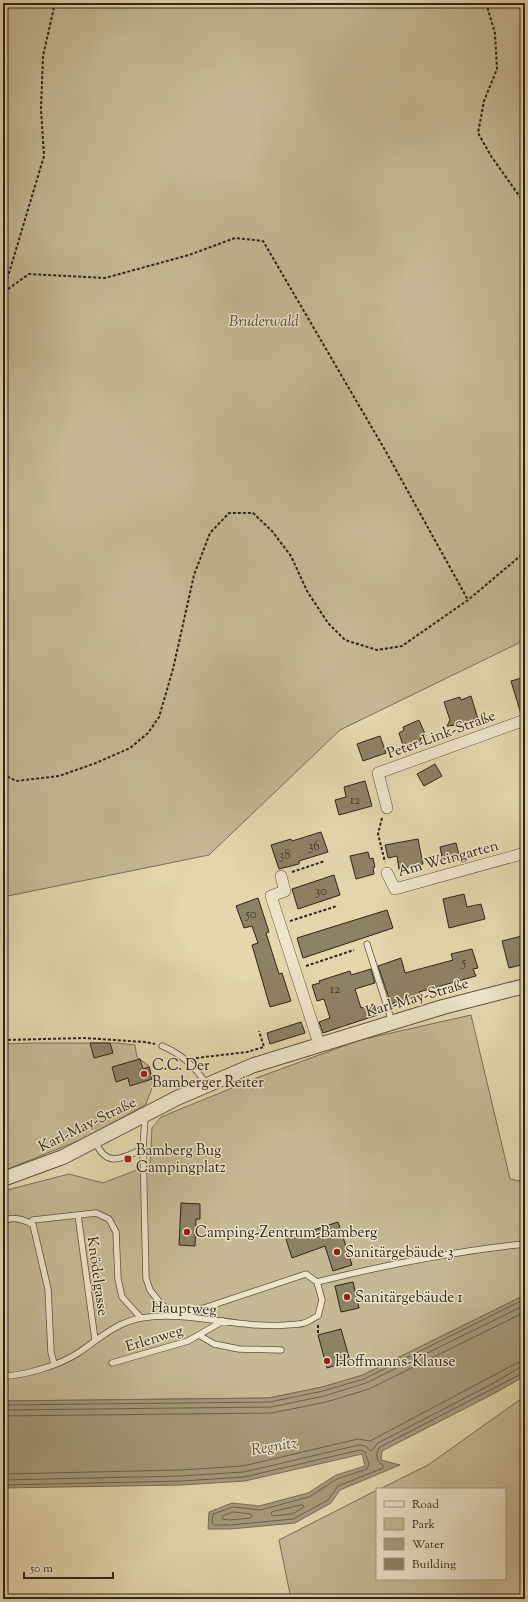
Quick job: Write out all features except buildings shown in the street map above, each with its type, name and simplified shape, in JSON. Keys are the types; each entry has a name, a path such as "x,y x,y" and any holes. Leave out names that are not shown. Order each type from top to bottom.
{"street":[{"name":"Peter-Link-Straße","path":"387,808 378,773 525,720"},
{"name":"Am Weingarten","path":"387,873 395,889 525,853"},
{"path":"281,876 285,891 271,896 319,1044"},
{"name":"Karl-May-Straße","path":"3,1179 63,1157 206,1084 254,1065 392,1022 525,986"}],"lane":[{"path":"367,944 392,1022"},
{"path":"162,1046 189,1062 199,1072 206,1084"},
{"path":"145,1114 143,1149 146,1278 150,1290 161,1304 168,1308 192,1312 306,1274 317,1282 419,1260 488,1248 525,1244"},
{"path":"95,1141 101,1153 110,1159 119,1160 143,1149"},
{"path":"3,1222 6,1219 18,1219 30,1222 33,1220 96,1213 109,1219 116,1232 118,1279 122,1297 141,1318"},
{"name":"Knödelgasse","path":"78,1215 95,1340"},
{"path":"30,1222 33,1225 48,1289 50,1352 54,1364"},
{"name":"Hauptweg","path":"3,1376 15,1376 29,1373 54,1364 76,1354 118,1324 141,1318 167,1317 268,1326 304,1323 318,1316 322,1300 317,1282"},
{"name":"Erlenweg","path":"112,1363 188,1341 223,1321"},
{"path":"200,1335 214,1344 239,1349 281,1350"}],"path":[{"path":"4,292 44,156 41,109 43,56 56,3"},
{"path":"486,3 495,33 497,69 484,101 478,133 491,156 525,204"},
{"path":"4,292 29,274 105,278 189,255 235,238 263,241 385,450 468,600"},
{"path":"3,774 16,781 59,776 96,763 130,748 148,733 159,717 194,575 210,533 229,513 253,513 272,531 291,556 307,591 328,623 345,640 377,650 402,646 468,600 525,552"},
{"path":"387,808 381,819 378,834 387,873"},
{"path":"281,876 325,861"},
{"path":"280,924 337,906"},
{"path":"295,969 354,950"},
{"path":"189,1062 197,1057 247,1052 264,1047 259,1031"},
{"path":"3,1040 84,1038 145,1042 162,1046"}],"green space":[{"name":"Bruderwald","path":"3,3 525,3 525,640 340,730 209,855 3,897"},
{"path":"471,1015 510,1179 525,1182 525,1295 363,1375 322,1387 269,1398 3,1401 3,1191 69,1174 103,1183 150,1165 152,1128 161,1117 259,1077 360,1040"},
{"path":"116,1043 135,1045 137,1057 149,1066 154,1083 146,1104 140,1108 85,1138 3,1171 3,1044"},
{"path":"525,1396 525,1599 291,1599 279,1540 376,1491 376,1580 506,1580 506,1488 382,1488 428,1465"}],"water":[{"name":"Regnitz","path":"525,1295 525,1376 382,1451 381,1460 400,1465 340,1490 331,1503 295,1523 230,1529 208,1529 209,1512 232,1503 259,1506 308,1493 336,1475 365,1466 362,1454 245,1481 182,1485 3,1488 3,1401 269,1398 322,1387 363,1375"}],"place":[{"name":"C.C. Der Bamberger Reiter","path":"144,1074"},
{"name":"Bamberg Bug Campingplatz","path":"128,1159"},
{"name":"Camping-Zentrum-Bamberg","path":"187,1232"},
{"name":"Sanitärgebäude 3","path":"337,1252"},
{"name":"Sanitärgebäude 1","path":"347,1297"},
{"name":"Hoffmanns-Klause","path":"327,1361"}]}
